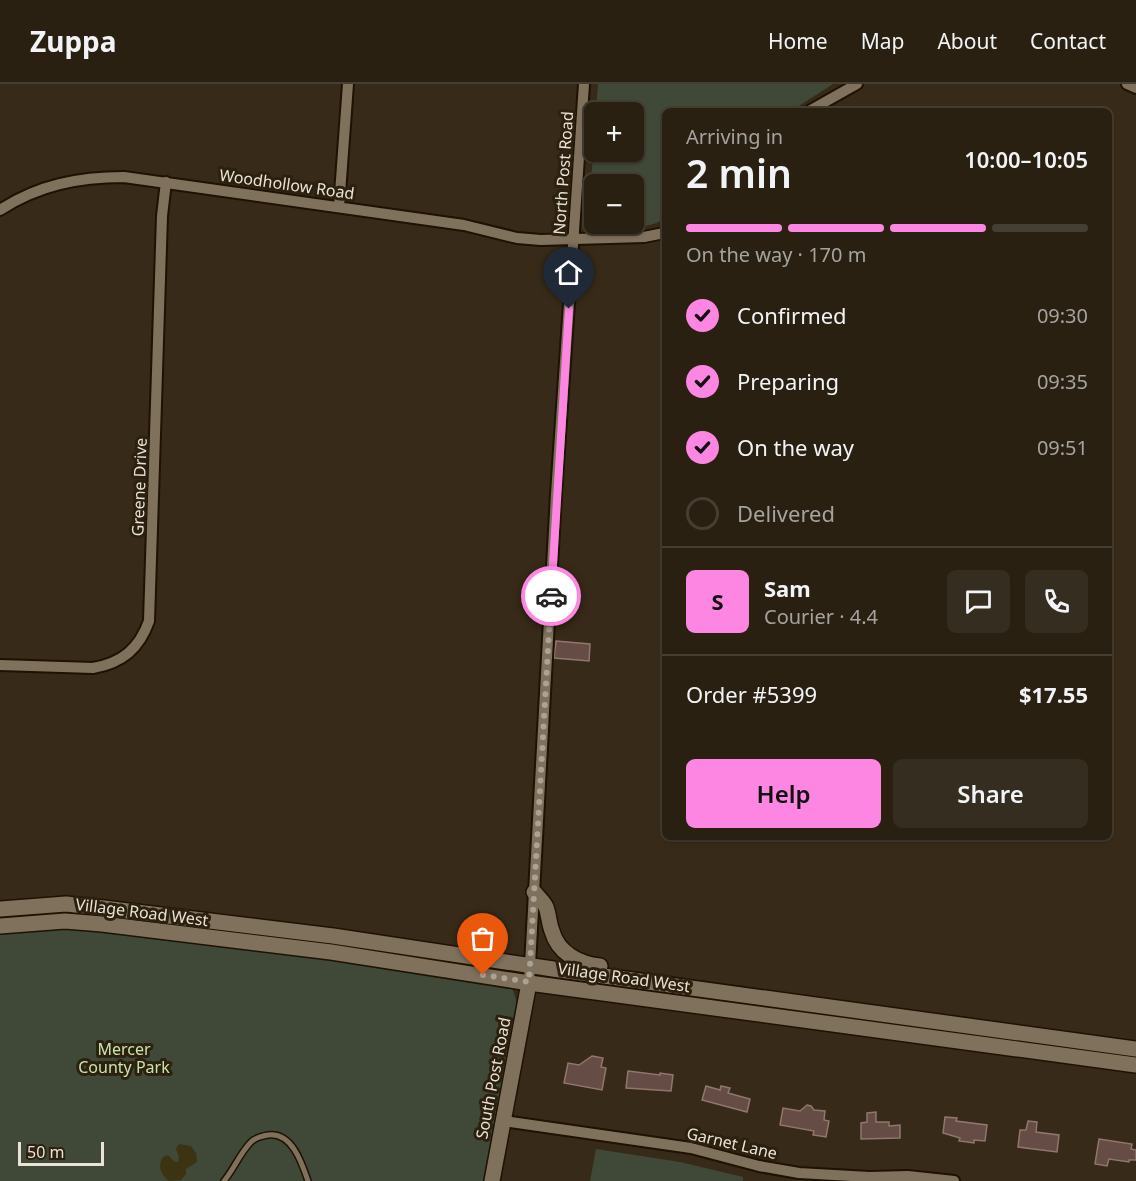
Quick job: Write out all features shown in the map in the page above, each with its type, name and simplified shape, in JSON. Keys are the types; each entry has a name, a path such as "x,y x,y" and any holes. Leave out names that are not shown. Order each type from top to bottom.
{"main road":[{"path":"534,892 546,906 552,934 559,946 572,958 588,965 835,998 874,1012"},
{"name":"Village Road West","path":"0,909 66,904 333,936 531,966 1136,1048"},
{"name":"Village Road West","path":"0,926 65,921 331,952 529,982 1136,1065"},
{"name":"South Post Road","path":"492,1181 529,982"}],"street":[{"path":"339,207 348,84"},
{"name":"North Post Road","path":"529,982 556,494 584,84"},
{"path":"814,108 857,84"},
{"path":"1127,84 1136,88"},
{"name":"Woodhollow Road","path":"0,210 30,193 74,180 124,177 464,225 517,238 574,240 644,237 662,233"},
{"name":"Greene Drive","path":"0,665 93,668 107,665 118,661 136,647 150,621 162,216 166,182"},
{"name":"Garnet Lane","path":"504,1121 692,1148 759,1166 799,1173 859,1177 908,1176 954,1181"}],"lane":[{"path":"224,1181 252,1142 262,1136 273,1135 292,1146 298,1154 308,1181"}],"green space":[{"path":"598,84 833,84 796,108 662,108 662,220 651,225 644,226 644,174 592,174 593,162 644,162 644,102 597,102"},
{"name":"Mercer County Park","path":"59,924 489,979 511,984 517,1003 483,1181 0,1181 0,930"},
{"path":"596,1149 680,1162 743,1177 743,1181 590,1181"}],"sand":[{"path":"179,1144 191,1146 196,1153 197,1162 186,1169 186,1174 181,1180 169,1181 162,1173 160,1164 163,1157 168,1155 178,1162 176,1149"}],"building":[{"path":"556,641 590,644 589,661 554,658"},
{"path":"592,1056 603,1058 601,1067 606,1068 602,1090 564,1083 568,1063 579,1065"},
{"path":"628,1071 673,1075 671,1091 626,1088"},
{"path":"706,1086 720,1090 721,1086 730,1088 728,1093 750,1099 747,1112 702,1100"},
{"path":"807,1105 814,1110 825,1111 824,1120 829,1121 826,1137 813,1135 814,1131 780,1125 783,1108 800,1111"},
{"path":"876,1112 876,1122 889,1122 889,1126 900,1125 900,1138 861,1139 861,1123 867,1122 867,1113"},
{"path":"945,1117 957,1118 956,1121 987,1125 985,1141 974,1140 974,1143 959,1141 960,1138 943,1133"},
{"path":"1028,1121 1037,1122 1036,1132 1059,1135 1057,1152 1018,1147 1020,1130 1026,1130"},
{"path":"1099,1139 1132,1144 1131,1149 1136,1150 1136,1160 1129,1160 1129,1162 1109,1159 1107,1166 1095,1164"}],"way so far":[{"path":"483,975 529,982 551,596"}],"route":[{"path":"551,596 569,309"}]}
